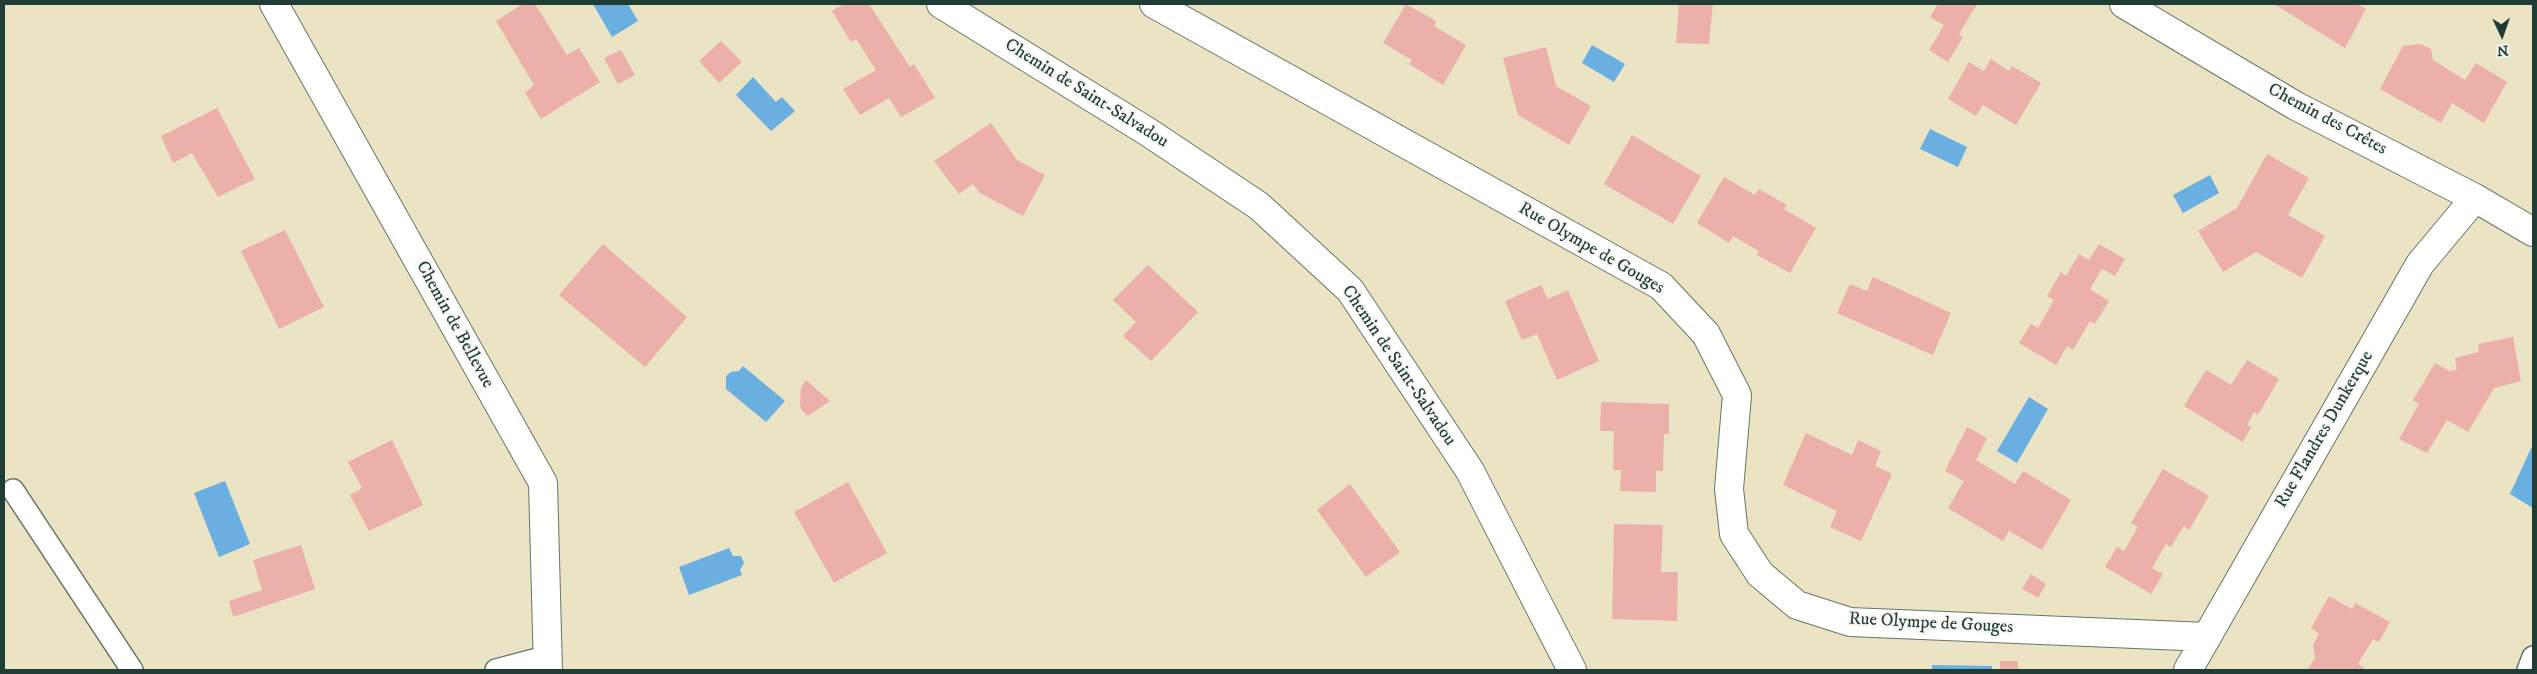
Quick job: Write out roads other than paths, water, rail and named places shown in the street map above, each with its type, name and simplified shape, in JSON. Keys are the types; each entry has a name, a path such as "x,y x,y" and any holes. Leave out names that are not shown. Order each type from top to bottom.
{"street":[{"name":"Chemin de Bellevue","path":"274,4 542,483 549,663"},
{"name":"Chemin de Saint-Salvadou","path":"941,4 1148,132 1259,206 1350,290 1470,471 1572,670"},
{"name":"Rue Olympe de Gouges","path":"1154,4 1661,286 1706,334 1737,395 1729,489 1734,534 1760,574 1796,605 1850,622 2207,637"},
{"name":"Chemin des Crêtes","path":"2124,4 2296,106 2475,198 2533,232"},
{"name":"Rue Flandres Dunkerque","path":"2188,670 2420,264 2475,198"}],"lane":[{"path":"13,490 132,670"},
{"path":"2528,670 2533,657"},
{"path":"496,670 549,663"}],"water":[{"path":"593,4 628,4 638,21 612,37"},
{"path":"1592,45 1625,64 1614,82 1582,63"},
{"path":"753,77 776,102 782,97 795,111 771,131 736,95"},
{"path":"1930,129 1967,147 1958,167 1920,149"},
{"path":"2210,175 2219,193 2183,213 2173,195"},
{"path":"743,366 785,401 766,422 726,389 726,376 731,372 739,371"},
{"path":"2029,397 2048,409 2017,463 1997,451"},
{"path":"2533,444 2533,508 2510,494"},
{"path":"225,481 250,544 219,557 194,493"},
{"path":"729,548 733,556 741,556 744,563 740,570 742,575 689,595 679,567"},
{"path":"1932,665 1992,666 1992,670 1932,670"}]}
